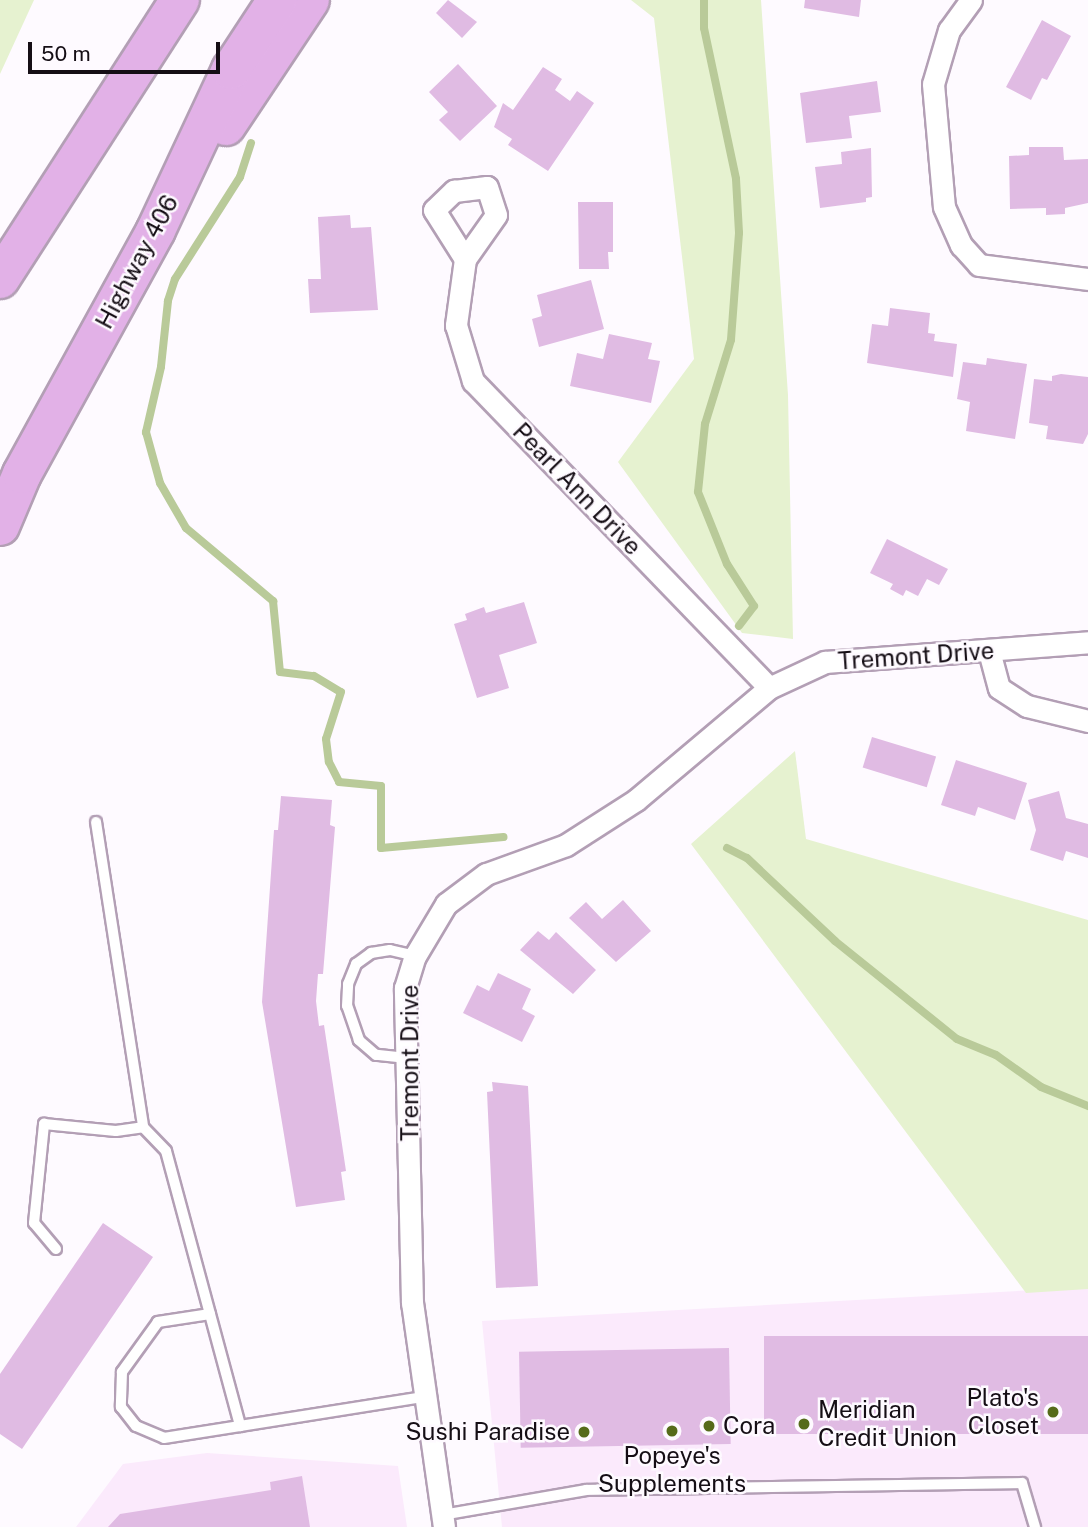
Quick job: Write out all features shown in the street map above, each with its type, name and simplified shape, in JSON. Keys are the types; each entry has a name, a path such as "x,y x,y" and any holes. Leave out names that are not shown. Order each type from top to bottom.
{"highway":[{"path":"0,278 160,0"},
{"path":"0,278 180,0"},
{"name":"Highway 406","path":"0,526 22,474 156,230 231,70 277,0"},
{"path":"156,230 310,0"}],"street":[{"path":"971,0 949,30 933,85 944,207 961,245 979,265 1088,279"},
{"name":"Pearl Ann Drive","path":"465,259 456,325 473,381 769,688"},
{"name":"Tremont Drive","path":"443,1521 412,1303 405,988 415,956 446,904 478,880 566,845 636,800 769,688 825,662 1088,642"},
{"path":"989,651 999,688 1027,706 1088,721"}],"lane":[{"path":"96,822 143,1127 166,1151 240,1426"},
{"path":"408,1058 376,1055 359,1040 347,1006 348,984 356,964 371,953 390,950 415,956"},
{"path":"56,1249 34,1223 44,1124 116,1131 143,1127"},
{"path":"210,1314 158,1322 122,1372 121,1407 136,1426 164,1438 424,1397"},
{"path":"443,1521 586,1490 1022,1483 1035,1527"}],"shaded area":[{"path":"1088,1287 1088,1527 502,1527 482,1321"},
{"path":"207,1453 398,1466 407,1527 76,1527 123,1464"}],"green space":[{"path":"0,0 34,0 0,74"},
{"path":"631,0 761,0 788,395 793,639 742,633 618,462 694,359 654,18"},
{"path":"795,751 806,839 1088,920 1088,1289 1026,1293 691,844"}],"building":[{"path":"448,0 477,22 462,38 436,13"},
{"path":"805,0 861,0 859,17 804,8"},
{"path":"1042,20 1071,36 1047,80 1042,78 1031,100 1006,87"},
{"path":"458,64 497,106 460,141 439,120 448,112 429,92"},
{"path":"543,67 562,79 555,90 570,101 577,91 594,103 548,171 508,145 512,139 494,127 503,103 513,110"},
{"path":"877,81 881,112 849,116 852,138 806,143 800,93"},
{"path":"1029,147 1063,147 1064,160 1088,159 1088,203 1065,208 1065,214 1046,215 1046,208 1010,209 1009,156 1029,155"},
{"path":"871,148 872,197 866,198 866,202 820,208 815,167 842,164 841,152"},
{"path":"578,202 613,202 613,252 608,252 609,269 579,269"},
{"path":"350,215 351,228 371,227 378,310 310,313 308,279 321,279 318,217"},
{"path":"591,280 604,329 539,347 532,319 542,316 537,295"},
{"path":"890,308 930,313 928,333 935,334 934,341 957,344 953,377 867,363 872,324 888,326"},
{"path":"609,334 652,343 648,359 660,361 651,403 570,386 577,353 603,359"},
{"path":"987,358 1027,364 1015,439 966,431 970,402 957,399 963,362 986,365"},
{"path":"1061,374 1088,377 1088,434 1083,444 1046,439 1048,426 1029,423 1034,379 1052,381 1052,376"},
{"path":"887,539 948,569 939,585 927,579 918,596 906,590 903,596 890,589 893,584 870,573"},
{"path":"524,602 537,643 499,655 509,688 477,698 454,624 467,620 465,614 484,607 486,613"},
{"path":"872,737 936,757 927,787 863,768"},
{"path":"956,760 1027,783 1015,820 978,807 975,816 941,805"},
{"path":"1059,791 1066,818 1088,824 1088,858 1066,851 1063,861 1030,850 1036,830 1028,800"},
{"path":"281,796 332,800 330,825 335,827 323,974 318,974 316,1001 319,1026 324,1025 346,1171 341,1172 345,1200 296,1207 262,1002 274,830 278,830"},
{"path":"623,900 651,931 616,962 569,918 586,902 602,919"},
{"path":"538,931 549,940 556,932 596,970 573,994 520,950"},
{"path":"498,973 531,989 522,1009 535,1016 522,1042 463,1013 477,985 489,991"},
{"path":"492,1082 528,1086 538,1286 496,1288 487,1092 493,1091"},
{"path":"103,1223 153,1257 22,1449 0,1434 0,1374"},
{"path":"764,1336 1088,1336 1088,1434 764,1434"},
{"path":"729,1348 731,1444 521,1448 519,1352"},
{"path":"302,1476 310,1527 108,1527 120,1514 271,1490 270,1482"}],"waterway":[{"path":"704,0 704,28 736,179 739,233 731,340 705,424 698,492 727,564 754,606 739,626"},
{"path":"251,143 240,177 175,279 168,301 161,367 146,432 160,483 186,528 273,601 280,672 314,676 341,692 326,739 329,762 339,782 381,786 381,848 504,837"},
{"path":"727,848 747,858 835,941 957,1039 996,1055 1041,1087 1088,1106"}],"place":[{"name":"Plato's Closet","path":"1053,1412"},
{"name":"Meridian Credit Union","path":"804,1424"},
{"name":"Cora","path":"709,1426"},
{"name":"Popeye's Supplements","path":"672,1431"},
{"name":"Sushi Paradise","path":"584,1432"}]}
